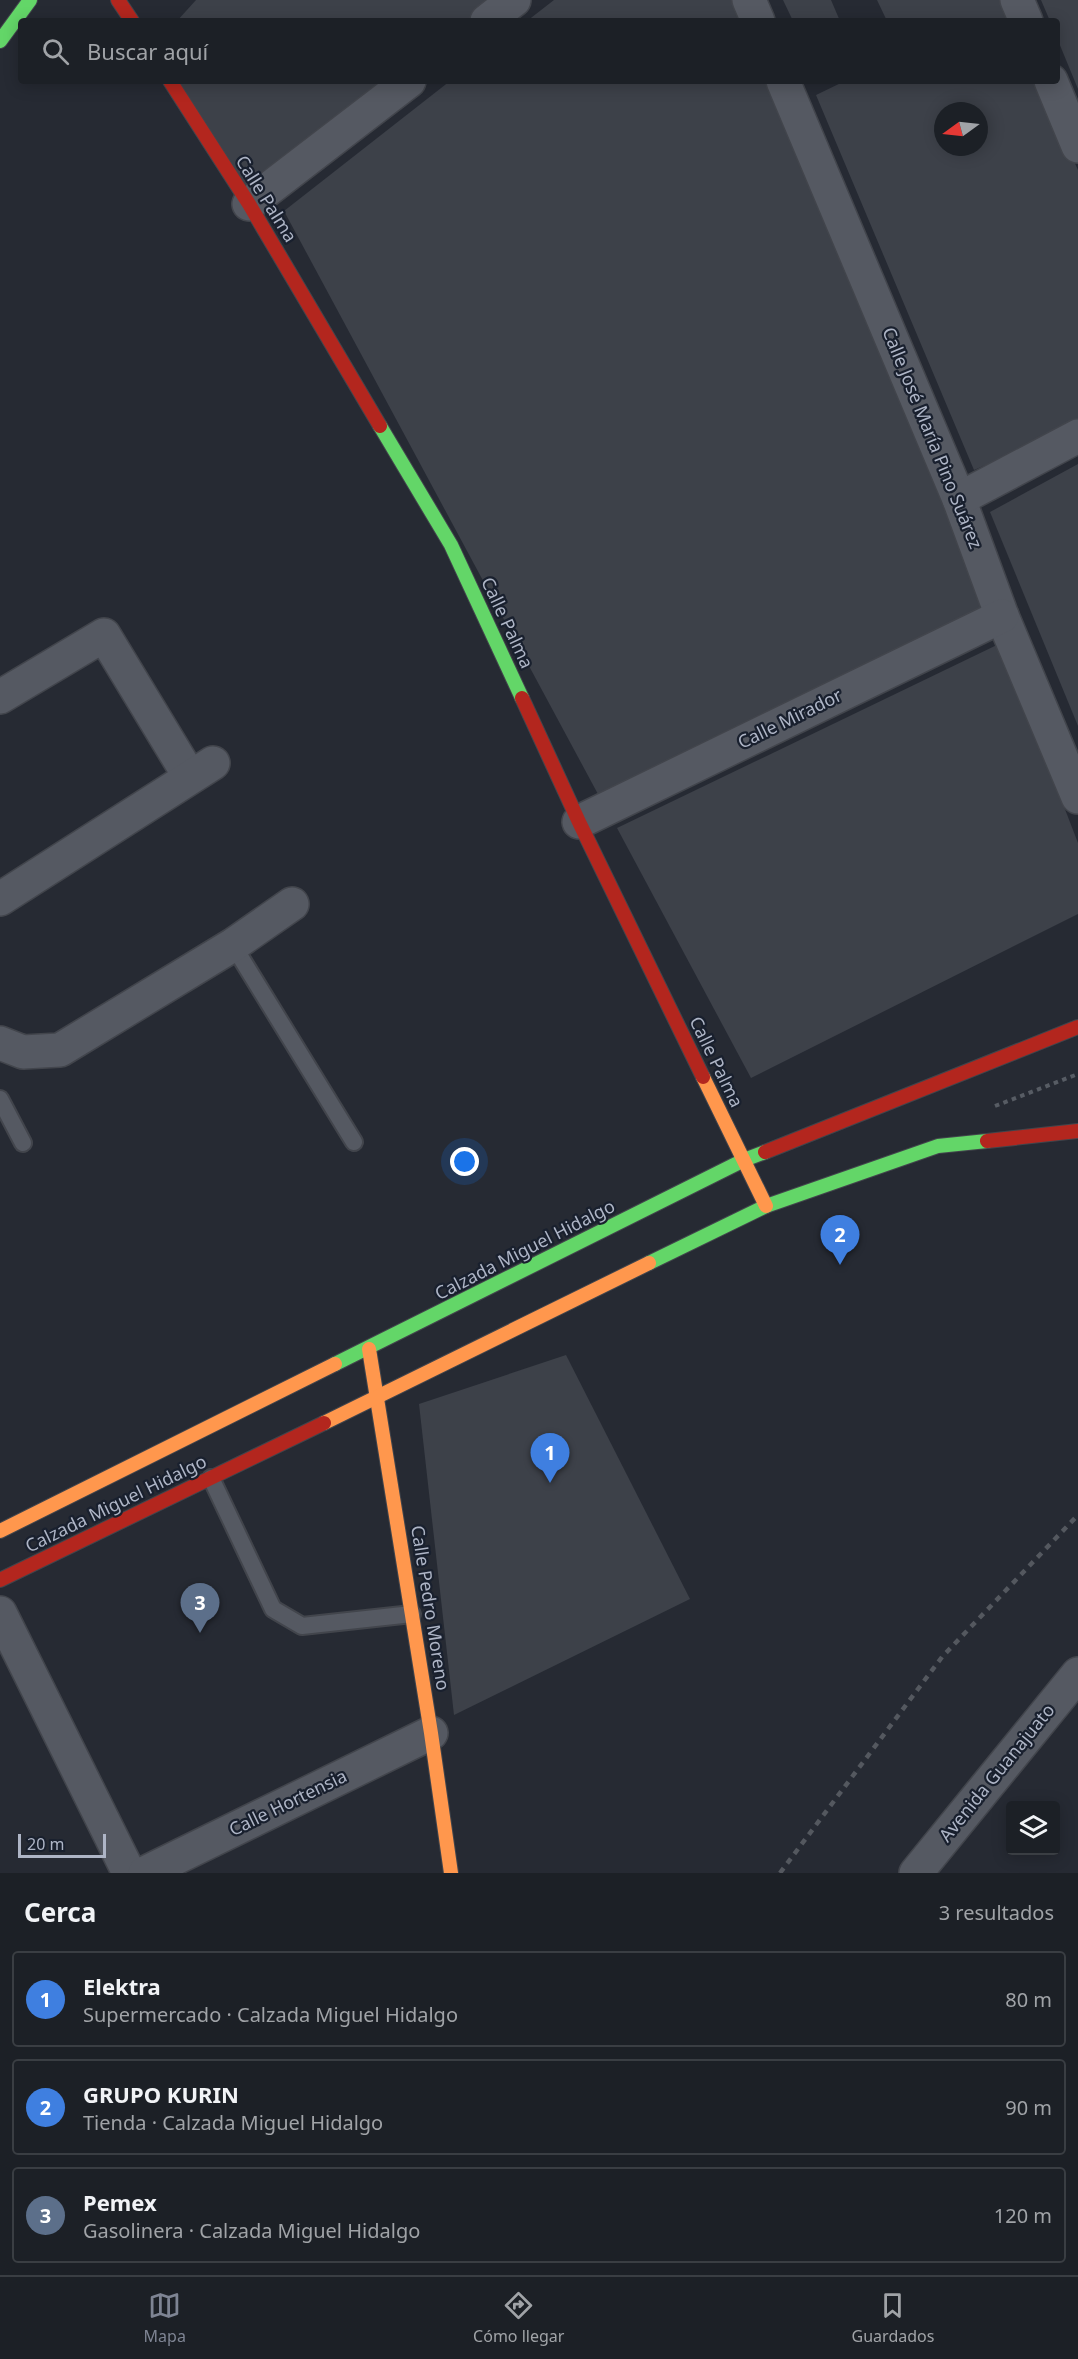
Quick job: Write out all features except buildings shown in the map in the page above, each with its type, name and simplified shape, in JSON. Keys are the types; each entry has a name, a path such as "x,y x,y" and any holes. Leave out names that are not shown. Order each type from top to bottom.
{"main road":[{"path":"0,40 30,0"},
{"path":"118,0 130,18"},
{"name":"Calle Palma","path":"172,84 249,204 451,545 579,822 766,1206"},
{"name":"Calzada Miguel Hidalgo","path":"0,1531 744,1160 1078,1027"},
{"name":"Calzada Miguel Hidalgo","path":"0,1580 766,1206 938,1146 1078,1131"},
{"name":"Calle Pedro Moreno","path":"369,1349 431,1733 451,1873"}],"street":[{"path":"491,18 514,0"},
{"path":"749,0 757,18"},
{"path":"1017,0 1025,18"},
{"path":"249,204 405,84"},
{"name":"Calle José María Pino Suárez","path":"784,84 960,499 1002,616 1078,796"},
{"path":"1052,84 1078,146"},
{"path":"960,499 1078,436"},
{"name":"Calle Mirador","path":"579,822 1002,616"},
{"path":"0,697 104,635 202,770 0,899"},
{"path":"0,1044 23,1052 60,1050 233,945 292,904"},
{"path":"0,1613 129,1873"},
{"name":"Avenida Guanajuato","path":"916,1873 1078,1674"},
{"name":"Calle Hortensia","path":"145,1873 431,1733"}],"lane":[{"path":"233,945 354,1142"},
{"path":"0,1099 23,1143"},
{"path":"211,1478 273,1609 302,1626 412,1614"}],"railway":[{"path":"780,1873 942,1657 1078,1515"}],"traffic: fast":[{"path":"0,41 30,0"},
{"path":"380,426 451,545 522,698"},
{"path":"649,1263 766,1206 938,1146 987,1141"},
{"path":"335,1364 744,1160 765,1152"}],"traffic: slow":[{"path":"703,1077 766,1206"},
{"path":"324,1423 649,1263"},
{"path":"369,1349 431,1733 451,1873"},
{"path":"0,1531 335,1364"}],"traffic: jam":[{"path":"118,0 130,18"},
{"path":"172,84 249,204 380,426"},
{"path":"522,698 579,822 703,1077"},
{"path":"765,1152 1078,1027"},
{"path":"987,1141 1078,1131"},
{"path":"0,1580 324,1423"}],"place":[{"name":"GRUPO KURIN","path":"840,1265"},
{"name":"Elektra","path":"550,1483"},
{"name":"Pemex","path":"200,1633"}]}
